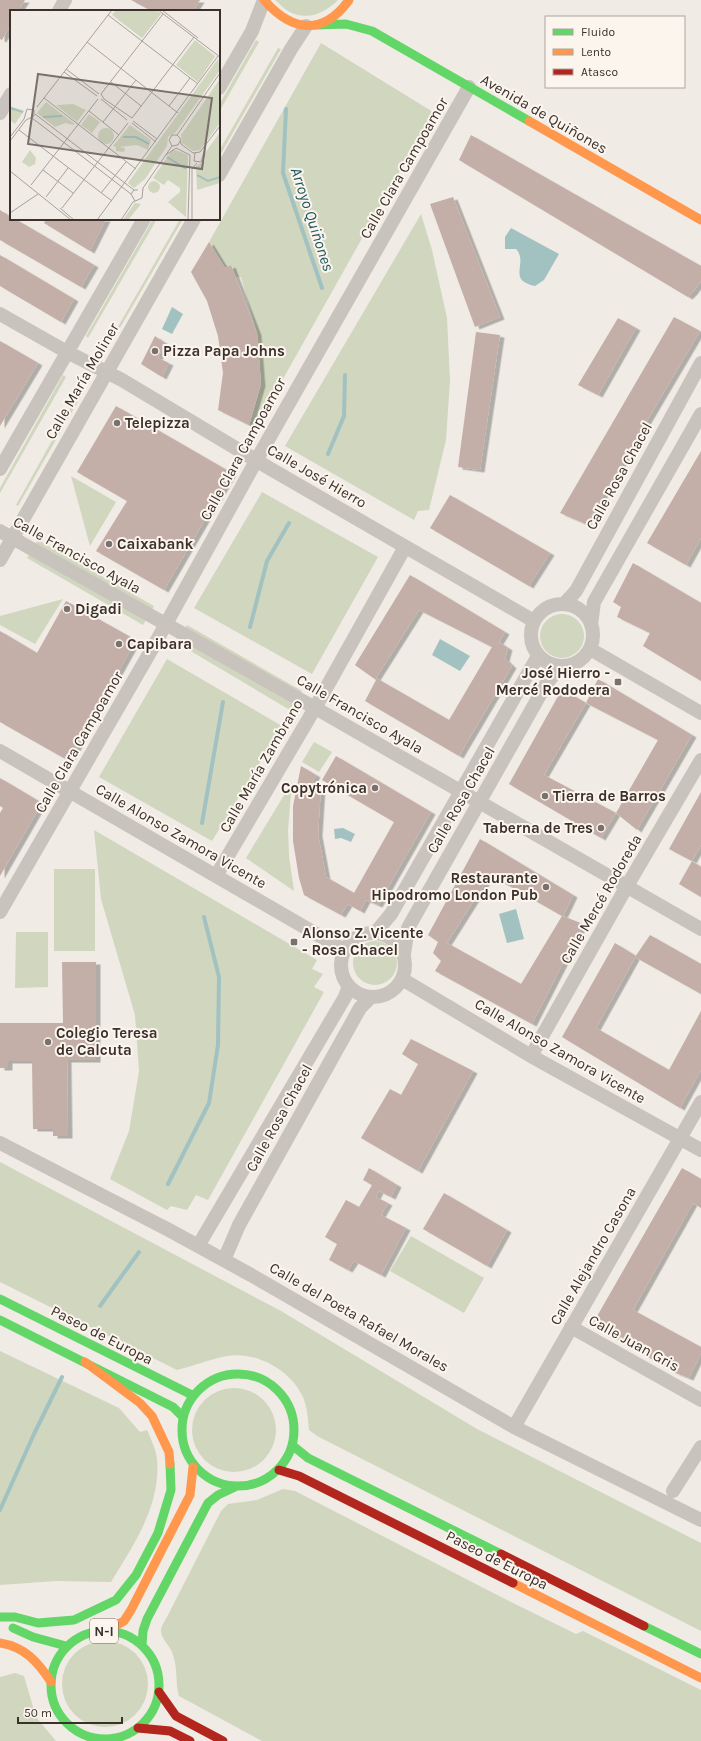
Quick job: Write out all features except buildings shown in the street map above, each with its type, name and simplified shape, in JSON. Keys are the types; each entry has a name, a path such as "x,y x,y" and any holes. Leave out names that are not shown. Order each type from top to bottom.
{"main road":[{"name":"Avenida de Quiñones","path":"264,0 272,11 282,19 294,24 346,24 372,31 701,220"},
{"path":"311,25 332,19 354,2"},
{"name":"Avenida de Quiñones","path":"365,21 372,31"},
{"name":"Paseo de Europa","path":"0,1299 192,1395"},
{"path":"0,1320 173,1407 182,1416"},
{"path":"0,1617 15,1617 38,1624 74,1620 116,1600 136,1575 158,1532 171,1490 169,1452 152,1416 140,1403 85,1362"},
{"path":"238,1373 254,1376 270,1384 282,1396 291,1411 294,1428 292,1445 287,1458 279,1470 266,1480 251,1486 235,1487 212,1481 193,1467 182,1443 182,1416 192,1395 205,1384 220,1376 238,1373"},
{"name":"Paseo de Europa","path":"292,1445 308,1458 701,1654"},
{"path":"108,1630 124,1621 132,1610 190,1495 193,1467"},
{"name":"Paseo de Europa","path":"279,1470 299,1476 701,1678"},
{"path":"142,1645 143,1631 148,1619 208,1503 218,1495 235,1487"},
{"path":"0,1623 33,1637 66,1646"},
{"name":"N-I","path":"108,1630 133,1637 142,1645 155,1664 158,1678 159,1692 155,1706 148,1718 138,1728 123,1736 105,1739 88,1737 72,1729 60,1716 52,1700 50,1682 58,1657 66,1646 79,1637 93,1632 108,1630"},
{"name":"N-I","path":"0,1643 26,1651 39,1664 50,1682"},
{"name":"N-I","path":"159,1692 176,1716 224,1741"},
{"path":"138,1728 170,1731 190,1741"}],"street":[{"path":"59,10 65,0"},
{"path":"220,86 252,31 264,0"},
{"path":"220,173 291,49 311,25"},
{"name":"Calle Clara Campoamor","path":"0,912 166,624 256,461 469,87"},
{"path":"0,113 10,96"},
{"name":"Calle María Moliner","path":"0,469 143,220"},
{"name":"Calle María Moliner","path":"0,560 193,220"},
{"name":"Calle José Hierro","path":"0,314 67,352 108,372 256,461 534,621"},
{"name":"Calle Rosa Chacel","path":"564,604 576,591 701,363"},
{"path":"591,625 585,614 576,607 564,604 552,605 541,611 534,621 531,633 532,645 538,656 548,663 560,666 572,665 582,659 590,649 593,637 591,625 594,602 701,414"},
{"name":"Calle Francisco Ayala","path":"0,531 315,708 701,929"},
{"name":"Calle María Zambrano","path":"216,876 315,708 405,547"},
{"path":"590,649 701,713"},
{"name":"Calle Rosa Chacel","path":"376,932 391,914 538,656"},
{"name":"Calle Rosa Chacel","path":"404,954 408,928 545,686 560,666"},
{"name":"Calle Alonso Zamora Vicente","path":"0,751 344,950"},
{"name":"Calle Mercé Rodoreda","path":"531,1056 626,886 701,760"},
{"path":"376,932 388,936 398,943 404,954 405,967 402,979 394,989 384,995 371,997 359,993 349,986 343,975 341,962 344,950 352,940 363,934 376,932"},
{"name":"Calle Alonso Zamora Vicente","path":"402,979 531,1056 701,1150"},
{"name":"Calle Rosa Chacel","path":"198,1246 345,997 349,986"},
{"name":"Calle Rosa Chacel","path":"224,1260 239,1225 360,1008 371,997"},
{"name":"Calle Alejandro Casona","path":"514,1427 701,1102"},
{"name":"Calle del Poeta Rafael Morales","path":"0,1143 224,1260 514,1427 701,1520"},
{"name":"Calle Juan Gris","path":"571,1327 701,1400"},
{"path":"673,1491 701,1447"}],"green space":[{"path":"275,0 338,0 322,12 310,16 303,16 288,11"},
{"path":"256,40 259,42 220,110 220,103"},
{"path":"321,43 433,112 256,427 249,425 261,384 257,333 241,277 236,277 231,265 225,268 209,242"},
{"path":"278,48 281,49 220,155 220,149"},
{"path":"421,214 432,250 447,318 450,381 446,440 429,510 418,511 414,520 285,446"},
{"path":"152,220 156,220 88,338 86,336"},
{"path":"179,220 182,220 110,345 108,344"},
{"path":"63,375 66,377 0,493 0,488"},
{"path":"82,387 85,389 18,506 16,505"},
{"path":"71,476 116,502 90,546"},
{"path":"262,492 378,557 312,674 194,608"},
{"path":"38,540 154,606 143,625 27,558"},
{"path":"63,599 35,644 0,625 0,616"},
{"path":"562,614 574,618 580,624 584,636 580,648 574,654 562,658 550,654 544,648 540,636 544,624 550,618"},
{"path":"187,625 302,691 290,710 177,643"},
{"path":"167,659 282,726 212,841 99,777"},
{"path":"314,742 332,752 319,772 302,762"},
{"path":"292,782 288,830 289,856 294,891 246,858"},
{"path":"94,830 317,960 312,969 323,974 314,987 324,992 208,1200 196,1195 187,1210 171,1206 167,1210 110,1179 129,1131 139,1071 135,1015 101,899"},
{"path":"54,869 95,869 95,951 54,951"},
{"path":"16,932 48,932 48,987 15,988"},
{"path":"375,941 387,945 393,951 397,963 393,975 387,981 375,985 363,981 357,975 353,963 357,951 363,945"},
{"path":"0,1162 281,1311 477,1429 701,1543 701,1631 317,1436 309,1430 305,1403 296,1386 289,1377 280,1370 260,1359 238,1355 227,1356 177,1370 0,1282"},
{"path":"411,1236 484,1278 464,1313 390,1271"},
{"path":"0,1351 119,1408 140,1432 147,1430 157,1459 155,1493 137,1539 111,1582 56,1581 0,1585"},
{"path":"226,1388 242,1388 258,1395 269,1406 276,1422 276,1438 273,1446 264,1460 258,1465 242,1472 226,1472 210,1465 199,1454 192,1438 192,1422 199,1406 210,1395"},
{"path":"283,1489 295,1491 576,1634 583,1631 701,1690 701,1741 262,1741 179,1696 175,1660 161,1633 163,1624 221,1511 228,1504 257,1500"},
{"path":"97,1641 113,1641 122,1644 136,1653 145,1667 148,1676 148,1692 145,1701 136,1715 122,1724 113,1727 97,1727 81,1720 74,1715 69,1708 62,1692 62,1676 69,1660 74,1653 81,1648"},
{"path":"15,1673 24,1676 36,1717 56,1741 0,1741 0,1677"}],"water":[{"path":"511,228 559,254 544,280 535,286 522,280 520,275 519,254 516,249 505,249 505,237"},
{"path":"172,307 183,314 172,334 162,329"},
{"path":"440,639 470,656 460,671 432,655"},
{"path":"343,828 355,834 351,842 341,838 335,839 334,829"},
{"path":"516,909 524,939 507,943 499,914"}],"waterway":[{"name":"Arroyo Quiñones","path":"286,109 283,173 322,288"},
{"name":"Arroyo Quiñones","path":"328,454 344,416 345,375"},
{"name":"Arroyo Quiñones","path":"250,627 267,561 289,523"},
{"name":"Arroyo Quiñones","path":"202,823 223,702"},
{"name":"Arroyo Quiñones","path":"168,1184 209,1103 218,1045 219,977 204,917"},
{"name":"Arroyo Quiñones","path":"100,1306 139,1252"},
{"name":"Arroyo Quiñones","path":"0,1510 34,1434 62,1377"}],"traffic: fast":[{"path":"316,25 346,24 372,31 529,121"},
{"path":"0,1299 192,1395"},
{"path":"0,1320 173,1407 182,1416"},
{"path":"238,1374 260,1378 278,1390 290,1408 294,1430 290,1452 278,1470 260,1482 238,1486 216,1482 198,1470 186,1452 182,1430 186,1408 198,1390 216,1378 238,1374"},
{"path":"292,1445 308,1458 501,1554"},
{"path":"0,1617 15,1617 38,1623 74,1620 116,1600 136,1575 158,1533 171,1490 170,1464"},
{"path":"142,1645 143,1631 147,1619 208,1503 218,1495 235,1487"},
{"path":"644,1626 701,1654"},
{"path":"13,1628 33,1637 66,1646"},
{"path":"105,1631 126,1635 143,1647 155,1664 159,1685 155,1706 143,1723 126,1735 105,1739 84,1735 67,1723 55,1706 51,1685 55,1664 67,1647 84,1635 105,1631"}],"traffic: slow":[{"path":"264,0 285,19 296,24 307,26 329,20 339,12 349,0"},
{"path":"529,121 701,220"},
{"path":"85,1362 140,1403 152,1416 169,1452 170,1464"},
{"path":"108,1630 124,1621 131,1610 190,1495 193,1467"},
{"path":"513,1583 701,1678"},
{"path":"0,1643 17,1648 30,1656 51,1682"}],"traffic: jam":[{"path":"279,1470 299,1476 513,1583"},
{"path":"501,1554 644,1626"},
{"path":"159,1692 176,1716 223,1741"},
{"path":"138,1728 170,1731 190,1741"}],"place":[{"name":"Pizza Papa Johns","path":"155,351"},
{"name":"Telepizza","path":"117,423"},
{"name":"Caixabank","path":"109,544"},
{"name":"Digadi","path":"67,609"},
{"name":"Capibara","path":"119,644"},
{"name":"José Hierro - Mercé Rododera","path":"618,682"},
{"name":"Copytrónica","path":"375,788"},
{"name":"Tierra de Barros","path":"545,796"},
{"name":"Taberna de Tres","path":"601,828"},
{"name":"Restaurante Hipodromo London Pub","path":"546,887"},
{"name":"Alonso Z. Vicente - Rosa Chacel","path":"294,942"},
{"name":"Colegio Teresa de Calcuta","path":"48,1042"}]}
